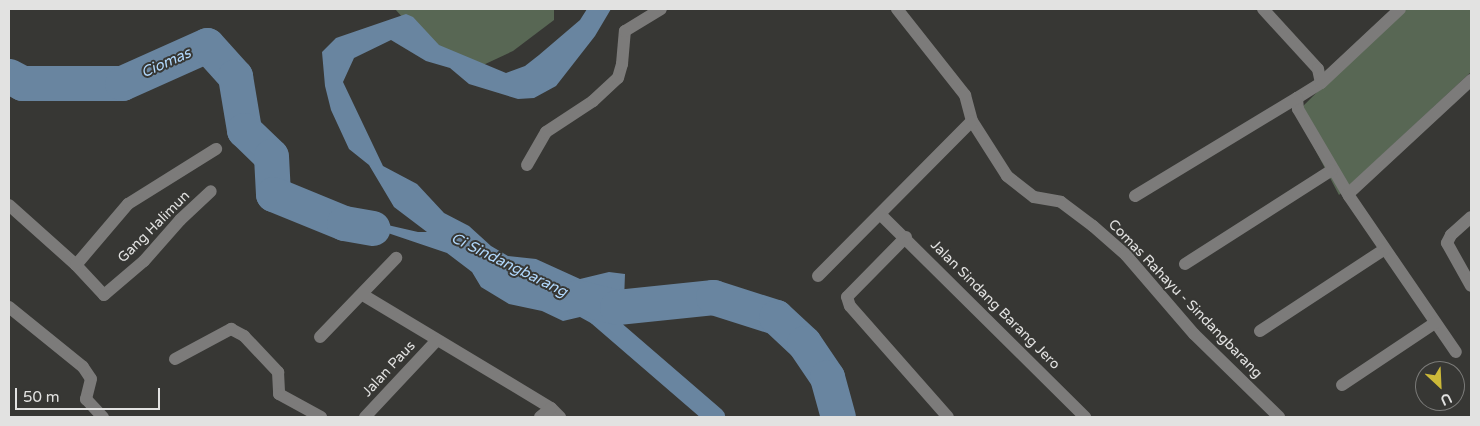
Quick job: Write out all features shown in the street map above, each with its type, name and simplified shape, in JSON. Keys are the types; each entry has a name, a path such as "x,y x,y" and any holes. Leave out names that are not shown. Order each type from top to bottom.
{"street":[{"path":"527,165 546,132 593,101 618,78 622,64 625,32 661,9"},
{"name":"Comas Rahayu - Sindangbarang","path":"897,9 965,95 972,121 1007,176 1034,197 1061,202 1093,226 1126,255 1194,334 1279,417"},
{"path":"1263,9 1318,69 1321,83"},
{"path":"1134,196 1321,83 1400,9"},
{"path":"1348,194 1471,80"},
{"path":"1298,98 1298,109 1332,170 1456,352"},
{"path":"818,276 882,216 943,147 972,121"},
{"path":"76,265 128,204 216,149"},
{"path":"1185,264 1332,170"},
{"name":"Gang Halimun","path":"9,205 76,265 104,296 144,262 180,220 211,191"},
{"name":"Jalan Sindang Barang Jero","path":"882,216 906,237 1086,417"},
{"path":"1471,217 1451,235 1447,243 1471,286"},
{"path":"906,237 847,297 850,306 948,417"},
{"path":"1260,331 1385,249"},
{"path":"320,337 363,295 396,258"},
{"path":"363,295 555,413"},
{"path":"9,307 83,367 91,379 86,399 89,405 103,417"},
{"path":"1342,385 1435,323"},
{"path":"175,359 231,329 244,336 278,372 279,394 320,417"},
{"name":"Jalan Paus","path":"365,417 436,341"},
{"path":"540,417 555,413"}],"green space":[{"path":"395,9 554,9 554,20 513,51 481,66 430,48"},
{"path":"1401,9 1471,9 1471,72 1339,195 1296,113"}],"water":[{"path":"587,9 611,9 595,36 556,86 534,98 518,99 469,84 450,68 426,61 391,40 354,58 343,82 383,166 417,184 444,213 469,226 491,246 508,256 536,259 580,279 609,272 625,274 623,328 617,333 609,333 580,317 563,321 542,311 509,304 481,287 472,272 447,253 376,229 351,231 309,209 317,204 344,215 418,232 427,232 394,207 369,165 349,149 331,110 325,86 322,52 336,38 406,14 413,17 439,45 506,73 525,66 539,55 580,20"}],"waterway":[{"name":"Ciomas","path":"9,76 22,83 122,83 207,45 235,76 244,130 271,156 273,194 344,223 373,228"},
{"name":"Ci Sindangbarang","path":"577,297 617,307 713,297 776,317 804,343 827,377 838,417"},
{"path":"598,316 715,417"}]}
